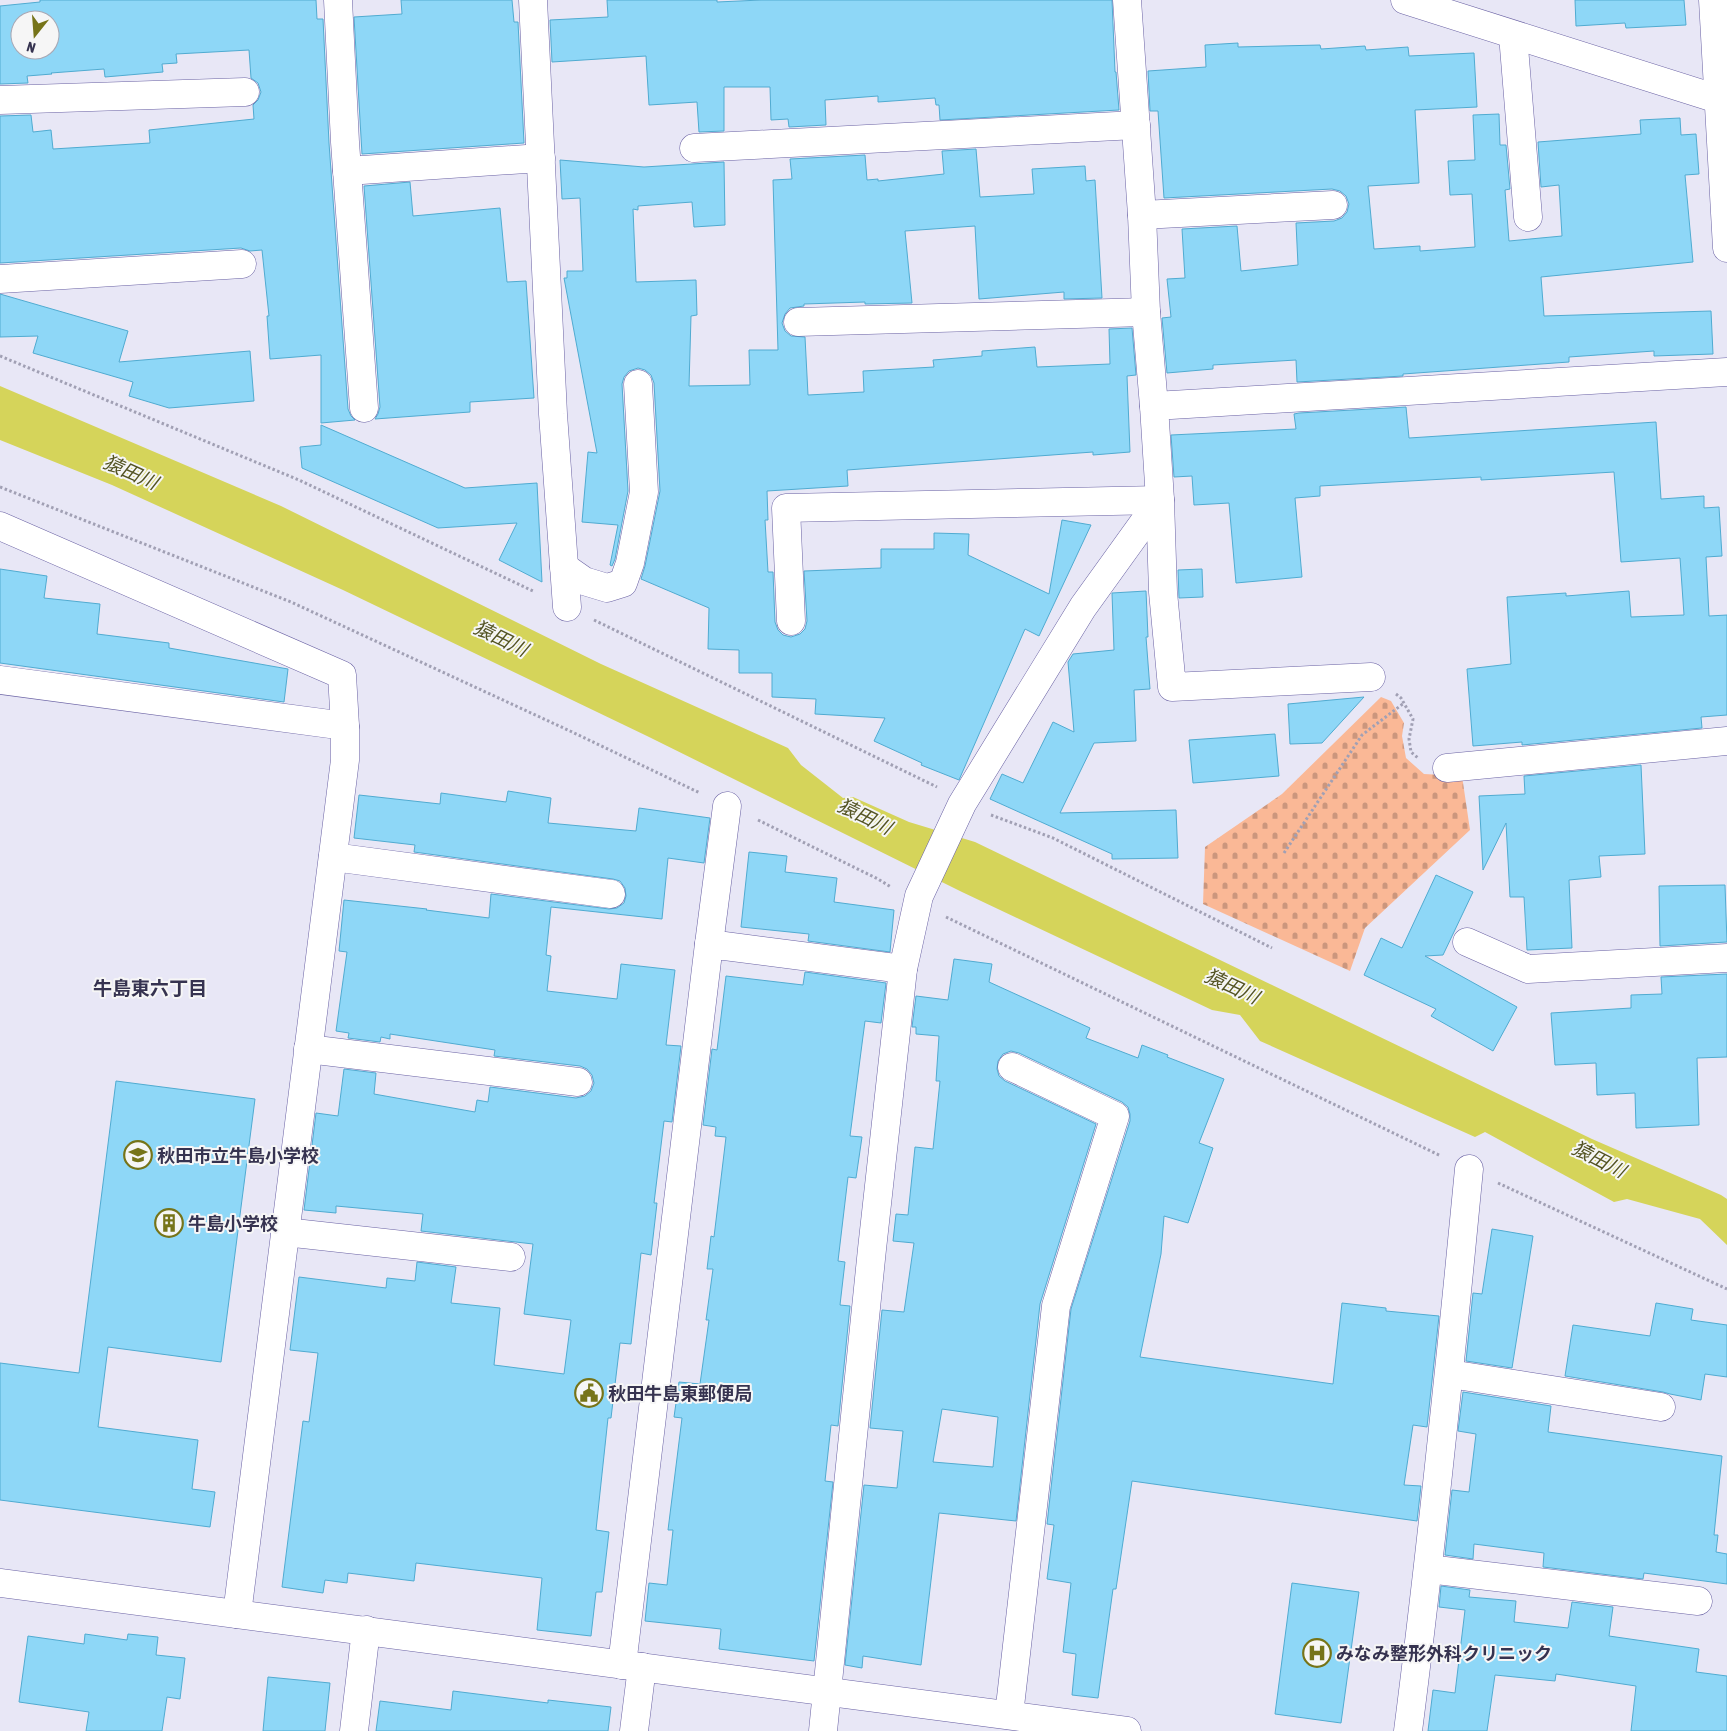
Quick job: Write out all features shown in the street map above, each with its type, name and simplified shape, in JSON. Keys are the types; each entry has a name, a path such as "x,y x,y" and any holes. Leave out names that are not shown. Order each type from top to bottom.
{"street":[{"path":"338,0 347,171 364,408"},
{"path":"533,0 552,414 566,606"},
{"path":"1127,0 1142,215 1146,312 1160,500 1163,592 1172,687 1371,678"},
{"path":"1405,0 1723,100"},
{"path":"1712,0 1723,100 1727,248"},
{"path":"1513,35 1528,216"},
{"path":"0,100 245,92"},
{"path":"694,148 1136,125"},
{"path":"347,171 541,158"},
{"path":"1142,215 1333,205"},
{"path":"0,279 242,264"},
{"path":"798,322 1146,312"},
{"path":"1154,406 1727,372"},
{"path":"564,567 584,581 607,588 624,583 630,563 644,492 638,384"},
{"path":"792,621 786,508 1160,500"},
{"path":"823,1731 873,1240 904,969 918,900 962,804 1083,607 1160,500"},
{"path":"0,526 342,675 345,760 237,1614"},
{"path":"0,680 345,726"},
{"path":"1447,768 1727,741"},
{"path":"634,1731 632,1666 709,944 727,806"},
{"path":"333,857 611,894"},
{"path":"1467,942 1528,969 1727,958"},
{"path":"709,944 904,969"},
{"path":"308,1049 578,1082"},
{"path":"1009,1714 1056,1306 1114,1116 1012,1068"},
{"path":"1408,1731 1450,1374 1469,1169"},
{"path":"285,1232 512,1257"},
{"path":"1450,1374 1661,1407"},
{"path":"1428,1569 1698,1601"},
{"path":"0,1583 1009,1714 1122,1731"},
{"path":"354,1731 366,1630"}],"path":[{"path":"0,356 298,480 566,606 952,794 962,804 1053,838 1272,948"},
{"path":"0,487 291,602 570,731 878,879 1469,1169 1727,1289"},
{"path":"1371,678 1382,681 1404,704 1413,719 1409,739 1411,752 1422,761 1447,768"},
{"path":"1284,853 1362,735 1404,704"}],"green space":[{"path":"1381,697 1391,701 1404,723 1402,736 1406,758 1424,774 1462,776 1470,830 1365,928 1350,971 1203,904 1205,847 1282,794"}],"water":[{"name":"猿田川","path":"0,386 281,506 601,664 788,748 801,765 843,798 853,797 909,822 975,842 1592,1139 1721,1195 1727,1199 1727,1245 1700,1219 1627,1199 1614,1202 1485,1132 1475,1137 1260,1041 1240,1015 1212,1010 962,892 647,736 343,590 112,485 0,440"}],"building":[{"path":"40,0 316,0 317,19 323,19 329,143 348,409 355,420 321,423 321,355 270,359 267,316 269,316 262,250 250,251 241,248 0,263 0,116 31,115 33,132 51,130 53,149 150,143 149,130 254,119 253,105 258,100 261,92 258,83 251,78 249,50 176,54 177,63 162,64 163,72 105,77 104,69 27,76 28,83 0,84 0,6 40,2"},
{"path":"401,0 512,0 514,22 518,22 524,143 362,154 354,17 402,14"},
{"path":"607,0 717,0 717,2 761,0 1112,0 1115,72 1119,110 940,120 939,105 936,105 935,98 878,102 878,96 825,100 826,125 789,127 788,119 771,120 770,87 724,87 724,131 699,132 697,102 649,105 646,56 552,62 550,20 608,17"},
{"path":"1575,0 1684,0 1686,25 1626,28 1625,23 1576,26"},
{"path":"1238,43 1238,47 1320,45 1321,49 1365,46 1366,50 1408,47 1409,56 1474,53 1477,107 1415,110 1419,183 1368,186 1374,249 1420,246 1420,251 1475,247 1472,194 1450,195 1448,161 1475,160 1473,115 1499,114 1500,145 1506,145 1510,189 1505,190 1509,241 1562,236 1559,185 1541,187 1538,142 1641,134 1640,120 1680,118 1681,135 1696,134 1699,174 1685,175 1693,262 1541,277 1544,316 1711,311 1713,354 1654,356 1654,351 1569,357 1569,362 1403,374 1403,376 1297,382 1296,360 1213,365 1213,369 1167,373 1162,318 1171,317 1167,279 1185,278 1182,229 1237,226 1241,271 1298,265 1296,223 1334,221 1342,218 1347,212 1349,204 1346,196 1340,191 1332,189 1164,198 1158,111 1150,111 1148,71 1206,67 1205,45"},
{"path":"976,149 980,197 1034,194 1032,169 1085,166 1086,181 1095,180 1102,298 1064,299 1064,292 979,299 975,226 905,231 912,303 804,304 804,306 790,308 785,314 782,323 785,331 791,336 805,337 808,395 864,392 863,371 934,367 933,360 982,356 982,351 1035,347 1037,367 1110,364 1109,329 1132,328 1136,375 1127,376 1130,452 1093,455 1093,452 847,470 848,486 767,491 768,520 765,520 768,572 773,572 775,622 778,630 783,635 791,637 800,634 805,629 807,621 804,571 881,568 881,549 934,549 934,533 969,534 968,555 1049,594 1062,520 1091,525 1039,636 1025,629 959,780 921,765 922,763 874,741 885,718 815,714 816,699 772,697 772,673 739,673 739,650 708,649 709,608 641,579 660,491 654,383 651,375 645,370 638,368 629,371 624,377 622,384 628,491 612,566 610,565 618,525 582,522 588,452 597,453 564,278 567,278 567,271 583,271 580,198 562,199 560,160 644,167 724,162 725,225 694,227 692,202 638,206 638,210 633,209 636,282 696,280 697,315 691,316 689,386 750,385 749,350 778,350 773,180 792,179 790,159 865,155 867,180 878,179 878,181 944,174 942,151"},
{"path":"410,182 413,216 500,208 507,282 526,281 534,398 470,402 470,412 375,419 380,407 364,186"},
{"path":"0,294 128,331 119,362 250,351 254,401 169,408 129,396 133,382 33,353 38,336 0,337"},
{"path":"1406,407 1409,438 1656,422 1661,499 1704,496 1704,508 1719,507 1722,556 1706,557 1709,616 1727,615 1727,715 1701,717 1702,728 1522,745 1522,742 1473,746 1467,669 1511,664 1507,597 1566,593 1566,596 1629,591 1631,617 1684,615 1680,558 1621,562 1614,472 1481,480 1481,477 1320,486 1320,496 1295,498 1302,577 1236,583 1229,503 1194,505 1192,476 1174,477 1171,435 1296,429 1294,414 1299,413"},
{"path":"321,425 465,488 537,483 542,582 499,560 517,523 438,528 302,468 300,447 321,445"},
{"path":"0,569 47,576 44,598 100,604 97,634 169,643 169,648 288,669 284,702 0,663"},
{"path":"1202,569 1203,597 1179,598 1178,570"},
{"path":"1146,591 1148,637 1146,637 1150,689 1134,690 1136,741 1094,743 1060,813 1176,810 1178,858 1112,859 1112,854 990,799 1002,774 1023,783 1053,722 1074,732 1068,662 1073,654 1114,650 1112,593"},
{"path":"1364,697 1322,743 1290,744 1288,704"},
{"path":"1275,734 1279,776 1193,783 1189,740"},
{"path":"1641,765 1645,854 1599,856 1601,877 1569,880 1572,948 1527,950 1524,897 1510,897 1506,823 1483,870 1479,796 1525,794 1524,776"},
{"path":"508,791 551,798 548,823 636,831 639,808 710,818 704,863 668,858 662,919 551,907 546,955 551,956 547,991 617,999 621,964 675,970 666,1045 681,1046 672,1122 664,1121 654,1203 657,1203 651,1255 641,1253 631,1344 620,1343 611,1418 608,1418 596,1530 609,1532 602,1592 596,1592 591,1636 537,1630 542,1578 416,1563 414,1581 348,1573 347,1583 325,1580 323,1593 282,1587 303,1421 309,1422 318,1353 290,1350 299,1277 386,1288 387,1278 415,1281 417,1262 456,1267 451,1303 500,1308 494,1365 564,1374 571,1320 524,1314 533,1244 421,1231 423,1214 336,1206 336,1213 304,1210 316,1113 338,1116 344,1069 376,1073 374,1094 475,1112 477,1100 488,1102 490,1087 576,1098 585,1096 591,1091 594,1083 592,1075 587,1069 580,1066 494,1056 495,1050 390,1034 390,1039 381,1037 380,1042 348,1038 349,1033 336,1031 347,952 339,951 344,900 489,918 491,894 609,909 617,908 624,903 626,896 625,888 620,881 613,879 414,852 415,845 354,838 359,795 440,804 441,793 506,802"},
{"path":"749,852 787,856 785,872 837,878 834,902 894,910 890,952 808,941 809,934 741,927"},
{"path":"1436,875 1473,892 1443,955 1425,956 1517,1007 1493,1051 1431,1016 1436,1009 1364,975 1381,938 1402,948"},
{"path":"1725,885 1727,942 1660,946 1659,886"},
{"path":"954,959 992,964 989,982 1090,1028 1086,1038 1138,1058 1142,1045 1168,1055 1167,1057 1224,1079 1199,1143 1213,1148 1188,1223 1164,1216 1161,1254 1140,1357 1333,1384 1342,1303 1386,1308 1386,1311 1439,1316 1427,1427 1413,1425 1404,1485 1421,1486 1417,1521 1132,1481 1116,1589 1113,1589 1098,1698 1072,1695 1076,1654 1063,1652 1071,1583 1047,1579 1054,1525 1047,1524 1071,1309 1130,1121 1130,1114 1128,1107 1122,1102 1019,1053 1011,1051 1003,1054 998,1061 997,1069 999,1076 1005,1081 1096,1124 1040,1304 1016,1521 939,1513 921,1665 863,1656 862,1668 845,1665 864,1485 897,1488 903,1431 870,1428 882,1310 904,1312 914,1243 893,1241 896,1214 908,1215 915,1147 933,1149 940,1081 936,1081 939,1036 916,1034 916,1027 912,1027 916,996 948,1000","holes":["942,1409 998,1417 993,1467 933,1462"]},
{"path":"805,972 886,983 881,1023 865,1021 850,1136 862,1137 856,1178 848,1177 838,1261 845,1262 840,1305 850,1306 838,1426 831,1425 825,1481 833,1482 814,1661 719,1649 721,1629 645,1621 649,1583 667,1585 673,1530 668,1530 682,1418 674,1417 679,1382 700,1384 709,1320 706,1320 713,1269 707,1269 711,1236 714,1237 726,1137 715,1136 716,1127 703,1125 712,1049 717,1050 726,976 803,985"},
{"path":"1727,974 1727,1057 1697,1058 1699,1125 1636,1128 1635,1093 1597,1095 1596,1063 1555,1065 1551,1013 1631,1008 1631,995 1662,994 1661,977"},
{"name":"牛島小学校","path":"116,1081 255,1099 221,1362 108,1347 98,1427 198,1440 192,1489 215,1492 210,1527 0,1500 0,1363 79,1373"},
{"path":"1492,1229 1533,1236 1512,1368 1466,1361 1473,1293 1482,1294"},
{"path":"1656,1303 1693,1309 1691,1320 1727,1325 1727,1377 1705,1374 1701,1400 1565,1376 1573,1325 1650,1336"},
{"path":"1463,1392 1551,1406 1548,1432 1722,1456 1714,1535 1718,1535 1716,1552 1727,1554 1727,1584 1644,1573 1643,1579 1543,1567 1544,1553 1474,1544 1473,1559 1445,1555 1452,1490 1469,1492 1476,1434 1458,1431"},
{"name":"みなみ整形外科クリニック","path":"1292,1583 1359,1592 1341,1723 1275,1714"},
{"path":"1441,1586 1470,1590 1469,1597 1516,1601 1514,1622 1568,1628 1572,1602 1613,1607 1609,1636 1699,1649 1696,1672 1727,1676 1727,1731 1631,1731 1636,1686 1556,1674 1555,1681 1495,1675 1487,1731 1428,1731 1433,1690 1455,1693 1465,1610 1439,1607"},
{"path":"85,1634 127,1640 128,1634 158,1637 156,1655 185,1658 180,1699 167,1697 162,1731 86,1731 89,1712 19,1702 28,1636 84,1644"},
{"path":"268,1677 330,1683 325,1731 263,1731"},
{"path":"453,1691 548,1703 548,1700 611,1707 608,1731 376,1731 380,1701 451,1710"}],"place":[{"name":"秋田市立牛島小学校","path":"138,1155"},
{"name":"牛島小学校","path":"169,1223"},
{"name":"秋田牛島東郵便局","path":"589,1393"},
{"name":"みなみ整形外科クリニック","path":"1317,1653"}],"district":[{"name":"牛島東六丁目","path":"150,988"}]}
